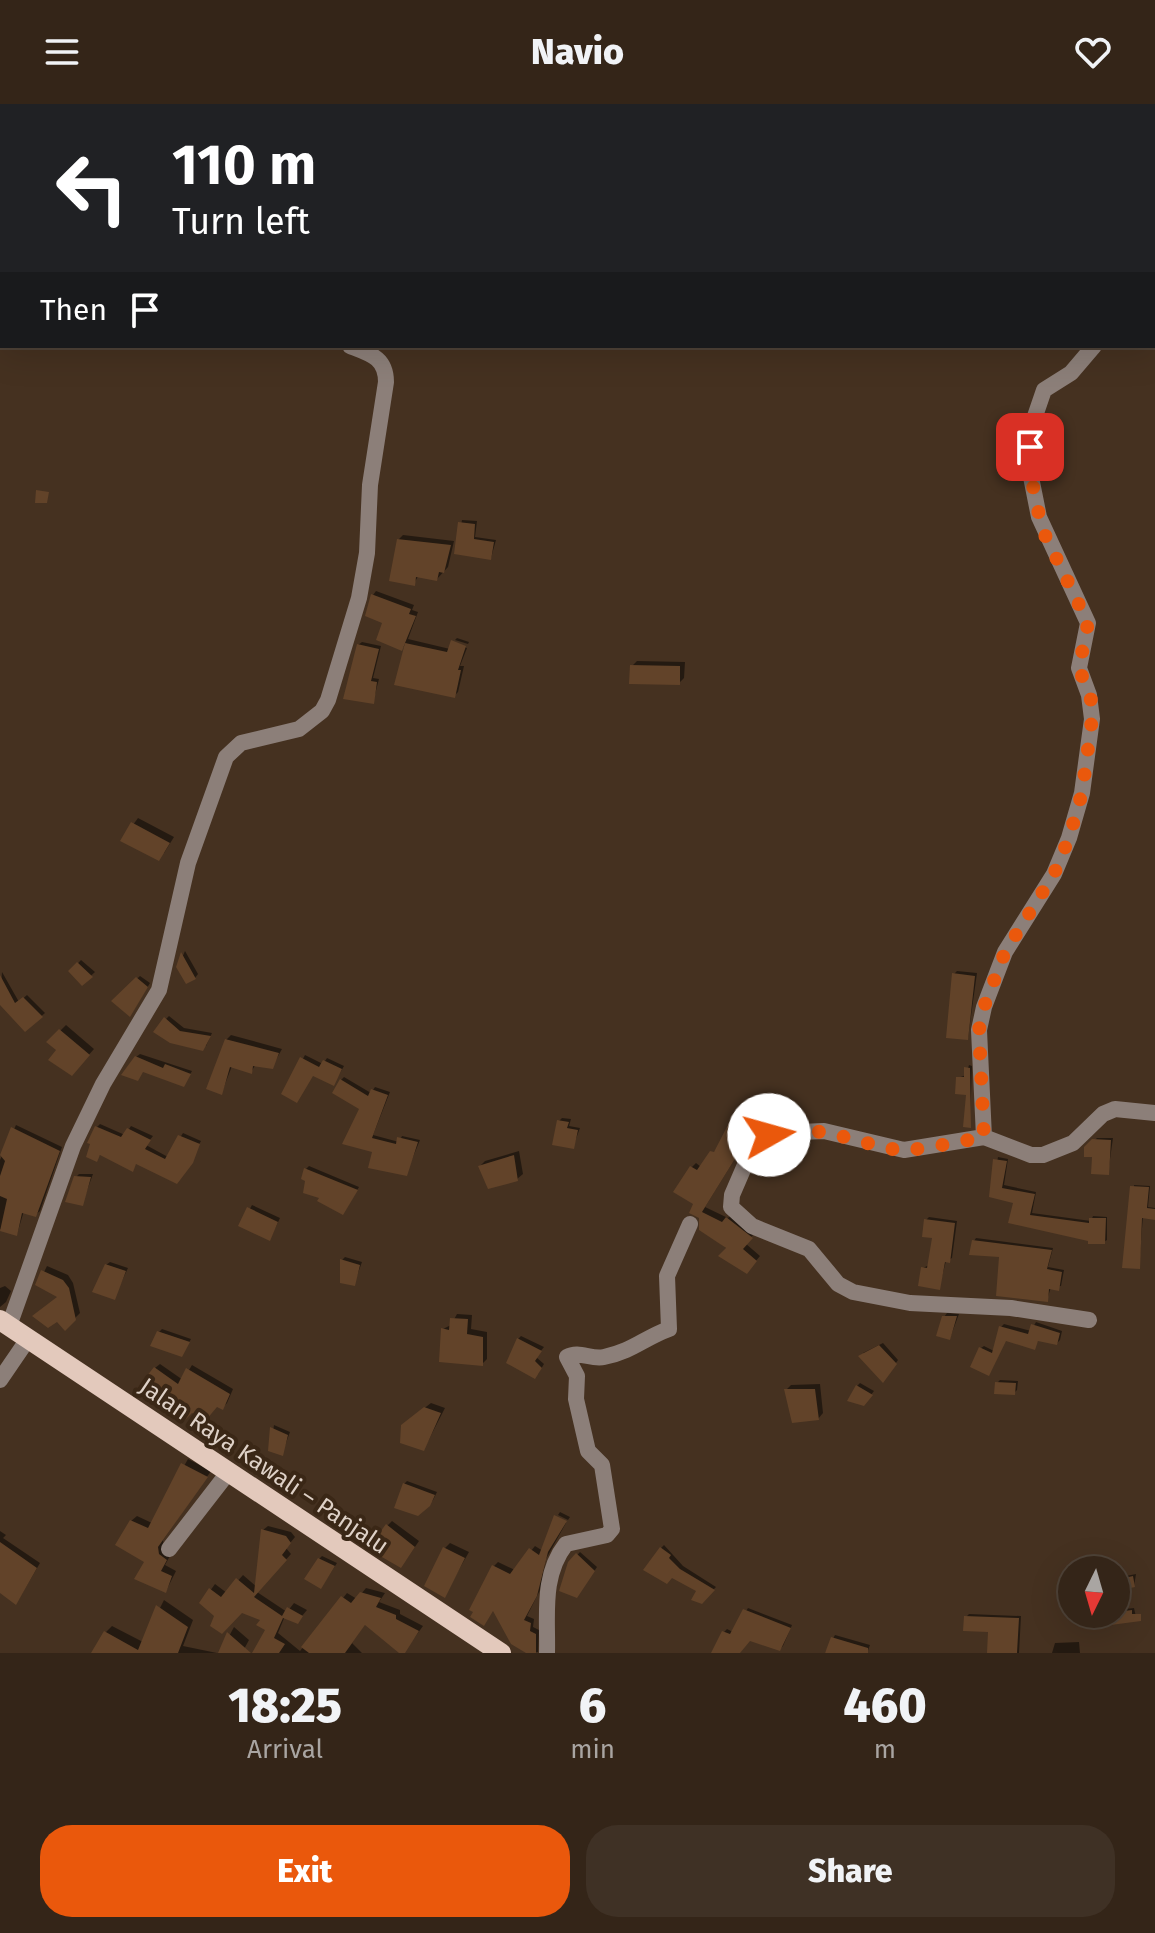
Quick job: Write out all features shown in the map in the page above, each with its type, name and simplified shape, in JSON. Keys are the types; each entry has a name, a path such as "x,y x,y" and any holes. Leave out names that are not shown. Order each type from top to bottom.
{"main road":[{"name":"Jalan Raya Kawali – Panjalu","path":"4,1323 227,1474 501,1653"}],"street":[{"path":"4,1323 84,1122 159,990 188,863 226,757 241,743 289,733 312,719 328,700 338,673 359,598 367,553 370,485 386,382 386,371 380,360 354,348"},
{"path":"984,1137 979,1030 984,1007 1005,952 1054,874 1069,838 1082,793 1092,719 1091,700 1079,668 1088,623 1039,517 1031,477 1032,425 1039,397 1071,373 1092,348"},
{"path":"1089,1320 1011,1308 910,1303 853,1292 838,1284 809,1249 752,1226 731,1207 732,1195 751,1151 763,1138 775,1133 824,1131 900,1150 984,1137 1031,1155 1043,1155 1073,1143 1103,1114 1115,1109 1155,1113"},
{"path":"547,1653 547,1589 561,1551 566,1544 609,1534 612,1529 602,1465 588,1451 576,1399 577,1376 567,1357 575,1354 602,1358 628,1351 669,1329 667,1276 690,1224"},
{"path":"0,1380 28,1339"},
{"path":"169,1549 227,1474"}],"building":[{"path":"36,490 49,492 47,503 35,503"},
{"path":"458,522 475,524 474,539 494,542 491,560 454,554"},
{"path":"397,539 451,545 444,573 439,572 437,581 416,577 415,586 389,581"},
{"path":"371,594 411,609 409,614 416,616 402,651 376,640 382,623 365,616"},
{"path":"451,640 466,646 458,670 461,670 455,698 394,685 405,643 447,652"},
{"path":"357,644 379,649 371,681 377,682 374,704 343,699"},
{"path":"630,665 680,666 680,685 629,684"},
{"path":"131,822 170,843 159,861 120,841"},
{"path":"181,952 196,979 186,984 176,967"},
{"path":"77,962 93,977 82,986 68,971"},
{"path":"952,973 975,976 968,1040 946,1038"},
{"path":"0,975 15,1003 23,997 43,1017 25,1032 0,1005"},
{"path":"136,977 148,987 130,1017 111,1001"},
{"path":"164,1017 180,1031 211,1036 203,1051 170,1043 153,1032"},
{"path":"59,1029 90,1055 72,1076 48,1060 56,1050 46,1042"},
{"path":"225,1039 279,1053 273,1069 253,1066 252,1074 230,1067 222,1095 206,1089"},
{"path":"135,1056 163,1068 165,1064 191,1074 184,1087 143,1072 138,1081 121,1075"},
{"path":"300,1057 319,1067 323,1060 342,1069 334,1086 313,1076 297,1103 281,1094"},
{"path":"964,1067 970,1068 971,1128 963,1127 966,1095 955,1094 956,1077 964,1077"},
{"path":"340,1079 368,1096 371,1089 388,1095 372,1138 396,1144 397,1137 418,1142 407,1176 368,1168 372,1152 342,1144 359,1109 332,1093"},
{"path":"734,1113 756,1125 702,1212 722,1222 726,1217 753,1238 743,1249 757,1261 747,1274 718,1256 726,1248 699,1230 699,1218 689,1213 693,1204 673,1192 690,1166 697,1170 710,1151 714,1152"},
{"path":"557,1120 569,1122 567,1128 578,1130 574,1149 552,1145"},
{"path":"95,1126 121,1137 127,1128 151,1140 145,1149 165,1159 178,1135 200,1144 193,1163 177,1184 136,1164 133,1172 100,1155 97,1162 86,1157 90,1144 87,1143"},
{"path":"11,1127 60,1151 36,1217 22,1213 17,1236 0,1231 7,1199 0,1196 0,1176 5,1161 0,1155"},
{"path":"1092,1139 1111,1140 1109,1175 1091,1174 1092,1157 1084,1157 1084,1147"},
{"path":"514,1155 518,1181 488,1189 478,1166"},
{"path":"993,1159 1007,1161 1002,1188 1035,1194 1030,1215 1089,1223 1089,1218 1106,1218 1105,1244 1088,1244 1088,1241 1008,1223 1013,1203 989,1197"},
{"path":"304,1168 358,1190 343,1215 317,1201 319,1198 303,1193 305,1181 301,1179"},
{"path":"74,1176 91,1177 83,1206 65,1202"},
{"path":"1130,1186 1149,1187 1147,1208 1155,1209 1155,1220 1142,1218 1140,1269 1122,1268"},
{"path":"247,1207 278,1222 270,1241 238,1226"},
{"path":"924,1219 955,1223 950,1263 945,1262 940,1290 918,1286 921,1267 927,1268 932,1238 922,1237"},
{"path":"972,1240 1052,1250 1047,1269 1062,1272 1059,1291 1049,1289 1048,1302 996,1296 999,1257 969,1255"},
{"path":"340,1259 360,1265 355,1286 340,1283"},
{"path":"105,1264 126,1271 115,1300 92,1292"},
{"path":"41,1270 63,1280 69,1288 76,1320 65,1331 57,1322 48,1328 32,1316 57,1297 35,1285"},
{"path":"942,1316 957,1316 950,1340 936,1336"},
{"path":"450,1318 468,1319 467,1334 483,1337 483,1366 439,1362 441,1328 449,1330"},
{"path":"1031,1324 1060,1333 1057,1345 1038,1341 1035,1350 1006,1341 989,1376 970,1367 979,1347 992,1353 999,1326 1028,1334"},
{"path":"157,1331 190,1342 182,1357 150,1346"},
{"path":"517,1338 542,1351 535,1361 542,1368 535,1379 506,1363"},
{"path":"879,1345 897,1364 883,1383 858,1356"},
{"path":"154,1367 178,1384 186,1368 230,1394 223,1410 217,1407 206,1420 192,1413 183,1422 162,1403 160,1406 136,1390"},
{"path":"995,1382 1016,1383 1015,1395 994,1394"},
{"path":"856,1385 873,1395 864,1406 847,1401"},
{"path":"784,1389 815,1389 819,1420 792,1423"},
{"path":"424,1407 441,1413 424,1451 400,1443 401,1425"},
{"path":"270,1427 288,1435 283,1456 268,1451"},
{"path":"181,1463 208,1477 158,1547 159,1554 167,1560 161,1571 172,1576 166,1593 134,1579 144,1562 115,1545 130,1520 148,1528"},
{"path":"403,1483 435,1495 430,1506 418,1516 394,1508"},
{"path":"554,1515 567,1521 548,1552 537,1596 524,1620 531,1623 530,1631 536,1634 536,1653 526,1653 511,1644 493,1611 484,1626 470,1617 473,1612 469,1610 492,1565 510,1574 529,1548 539,1555"},
{"path":"386,1524 415,1547 401,1568 368,1549"},
{"path":"261,1529 286,1536 291,1543 282,1555 287,1560 254,1597 282,1616 287,1607 303,1616 298,1624 283,1618 274,1638 285,1644 279,1653 252,1653 265,1630 256,1625 260,1620 242,1613 222,1634 210,1626 214,1616 199,1603 209,1588 221,1597 236,1578 254,1593"},
{"path":"0,1542 37,1568 16,1605 0,1593"},
{"path":"443,1547 465,1558 445,1598 424,1586"},
{"path":"660,1547 671,1555 669,1558 680,1569 715,1590 702,1604 691,1600 696,1591 672,1578 667,1584 643,1570"},
{"path":"576,1553 595,1571 577,1598 559,1591 568,1562"},
{"path":"318,1558 335,1566 321,1589 304,1579"},
{"path":"1133,1576 1135,1587 1130,1588 1130,1577"},
{"path":"360,1592 381,1598 376,1607 396,1615 396,1619 419,1631 405,1653 399,1653 365,1625 345,1653 309,1653 301,1647 341,1596 351,1603"},
{"path":"156,1605 188,1627 178,1653 91,1653 104,1631 138,1650"},
{"path":"743,1609 791,1628 780,1651 750,1641 740,1653 711,1653 722,1631 730,1634"},
{"path":"1130,1610 1132,1614 1141,1614 1141,1621 1130,1622"},
{"path":"964,1616 1019,1618 1017,1653 987,1653 988,1632 963,1631"},
{"path":"227,1632 251,1653 218,1653"},
{"path":"831,1637 868,1648 868,1653 825,1653"}],"route":[{"path":"769,1135 797,1130 824,1131 900,1150 984,1137 979,1030 984,1007 1005,952 1054,874 1069,838 1082,793 1092,719 1091,700 1079,668 1088,623 1042,529 1031,477 1030,447"}]}
